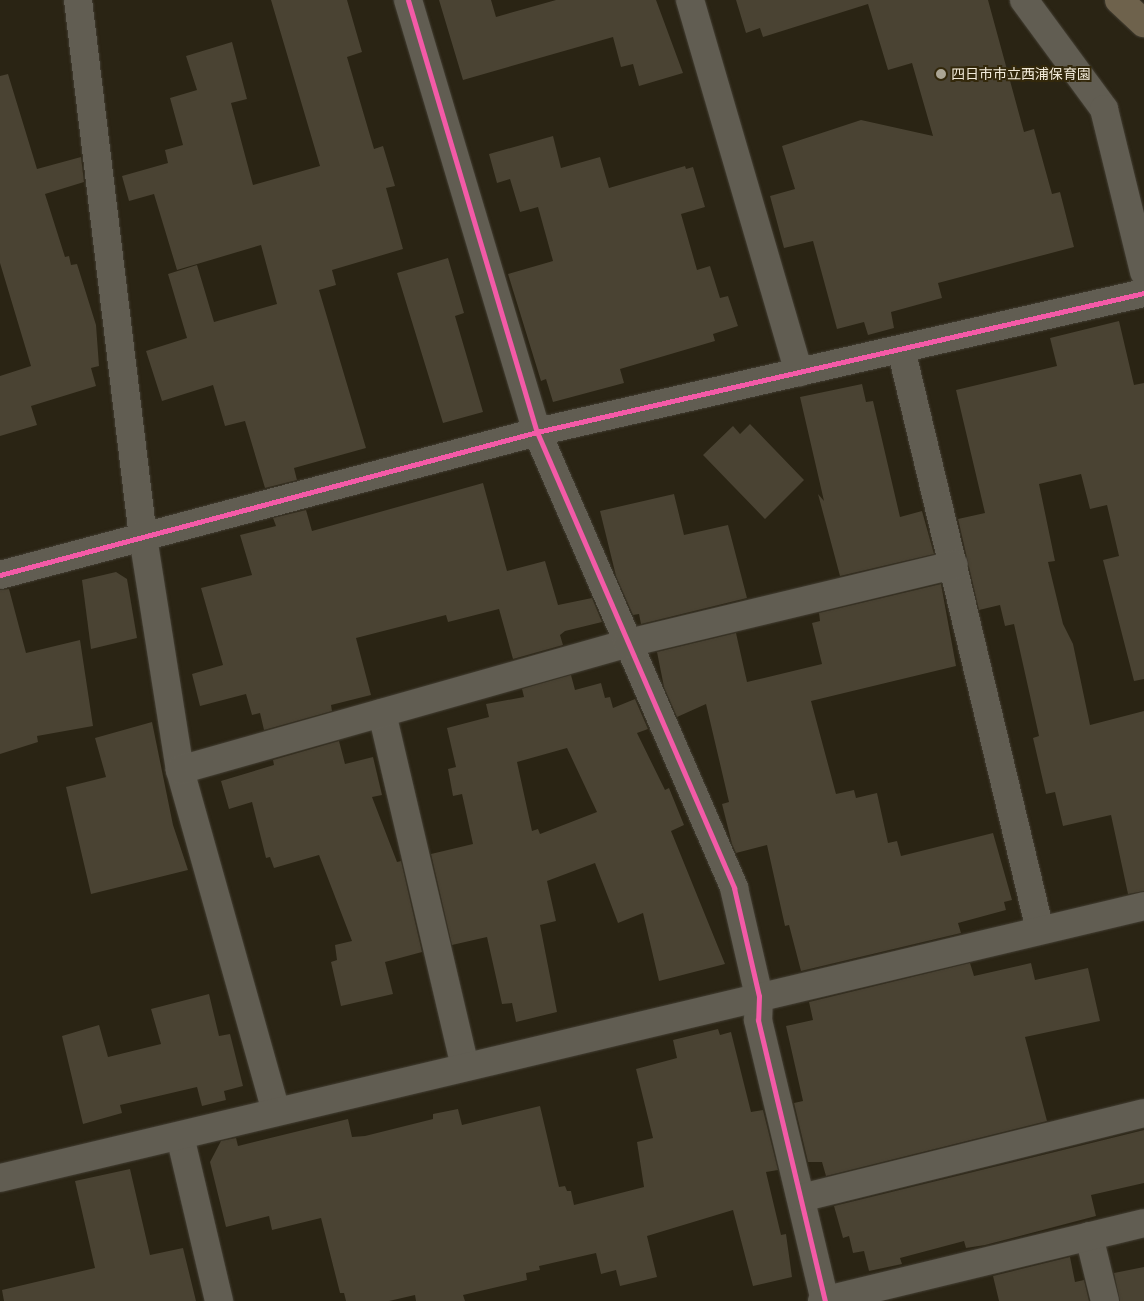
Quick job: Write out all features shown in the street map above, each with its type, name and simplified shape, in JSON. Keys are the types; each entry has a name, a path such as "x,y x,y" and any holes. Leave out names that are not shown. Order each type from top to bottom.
{"highway":[{"path":"1119,0 1144,23"}],"street":[{"path":"78,0 143,537 180,770 276,1111"},
{"path":"408,0 536,432 734,888 759,996 758,1020 824,1301 1144,1223"},
{"path":"690,0 800,372"},
{"path":"1024,0 1104,109 1144,272"},
{"path":"0,575 536,432 1144,294"},
{"path":"901,349 1040,930"},
{"path":"180,770 628,643 954,565"},
{"path":"382,713 465,1066"},
{"path":"0,1178 1144,906"},
{"path":"801,1198 1144,1113"},
{"path":"180,1136 219,1301"},
{"path":"1089,1236 1105,1301"}],"building":[{"path":"271,0 347,0 362,52 347,57 374,149 383,146 395,186 386,188 403,249 332,270 336,285 319,290 366,448 294,468 297,480 265,488 245,421 225,426 213,385 162,401 146,351 187,338 168,274 197,265 214,322 277,304 261,245 177,270 154,194 129,201 122,176 168,163 165,150 183,145 170,98 197,90 186,56 232,42 247,99 231,103 253,185 320,166"},
{"path":"439,0 491,0 496,17 556,0 656,0 683,73 639,86 633,64 621,67 613,37 463,80"},
{"path":"736,0 988,0 1024,132 1034,129 1052,194 1060,192 1074,247 938,283 942,298 891,312 894,328 868,335 864,322 837,329 813,241 784,248 770,196 795,189 782,146 861,120 933,136 912,63 888,70 868,4 763,37 760,28 746,33"},
{"path":"8,74 37,169 81,157 84,182 45,194 65,257 69,256 71,265 77,264 96,325 99,366 91,368 96,386 31,406 37,425 0,436 0,376 31,366 0,263 0,76"},
{"path":"553,136 561,168 600,157 609,188 685,166 686,169 693,167 705,207 681,214 697,270 710,266 720,298 728,296 738,326 713,334 715,341 620,369 624,383 553,402 546,379 541,381 508,274 553,261 538,207 520,212 510,179 497,183 489,154"},
{"path":"448,258 464,313 455,316 483,412 443,423 397,273"},
{"path":"1119,321 1134,385 1144,383 1144,679 1134,681 1103,560 1119,556 1107,505 1090,509 1081,474 1039,484 1055,561 1048,562 1063,624 1073,644 1090,725 1144,711 1144,891 1128,894 1111,815 1063,826 1055,792 1046,794 1033,738 1039,736 1014,624 1005,626 1000,605 979,610 958,519 985,513 956,390 1057,366 1050,338"},
{"path":"862,384 866,402 873,401 900,517 922,511 934,554 840,576 818,494 824,501 800,397"},
{"path":"750,424 804,480 765,519 703,455 733,426 740,434"},
{"path":"483,483 507,571 545,561 558,605 592,598 602,622 565,631 560,635 563,645 513,659 499,609 448,622 446,615 356,638 371,695 331,705 332,711 264,730 260,713 252,715 246,694 200,706 192,674 223,665 201,588 252,575 240,535 276,526 273,518 306,510 312,531"},
{"path":"674,494 684,535 728,525 747,598 641,624 639,614 633,615 616,576 600,511"},
{"path":"116,572 127,579 137,638 91,649 82,580"},
{"path":"941,584 956,666 811,701 836,794 854,790 856,798 877,793 888,843 897,841 901,856 993,833 1012,900 1004,902 1006,910 958,923 961,933 801,971 789,925 785,926 767,845 736,853 732,844 722,804 729,802 706,704 677,717 664,687 657,652 736,633 747,682 822,664 812,623 820,621 819,613"},
{"path":"9,589 26,653 80,640 93,726 37,736 38,742 0,754 0,590"},
{"path":"571,675 575,690 601,683 605,698 610,697 613,708 635,699 648,729 637,733 665,790 669,788 684,825 671,831 725,964 659,981 643,913 618,923 595,863 547,881 556,921 540,925 557,1012 516,1022 512,1003 502,1004 487,937 452,945 431,854 473,844 462,794 453,796 448,769 456,767 447,728 489,717 486,704 524,697 522,689","holes":["567,748 597,812 540,834 538,829 532,831 517,762"]},
{"path":"152,722 173,825 188,870 91,894 66,787 106,777 95,738"},
{"path":"339,741 345,764 373,757 382,795 372,797 397,862 401,861 422,952 385,962 393,994 341,1006 331,962 337,960 335,945 352,941 319,855 274,868 270,857 266,858 252,802 229,809 221,781 274,765 273,760"},
{"path":"970,963 974,976 1031,963 1035,980 1088,968 1100,1021 1025,1037 1047,1121 826,1176 822,1162 808,1162 794,1103 803,1101 786,1026 813,1020 809,1002"},
{"path":"209,994 219,1036 230,1034 243,1086 224,1091 226,1100 202,1106 197,1087 120,1105 122,1113 83,1124 62,1036 99,1025 108,1057 161,1044 151,1009"},
{"path":"718,1029 720,1035 731,1032 751,1112 763,1110 778,1170 766,1172 781,1235 786,1234 792,1277 753,1286 733,1210 647,1236 657,1277 620,1286 616,1270 601,1274 596,1253 539,1266 540,1270 526,1273 527,1280 463,1295 465,1301 416,1301 415,1295 389,1301 346,1301 344,1293 340,1293 321,1218 272,1230 269,1216 226,1227 210,1162 221,1141 236,1138 238,1146 348,1119 352,1137 365,1136 433,1119 433,1114 458,1109 462,1125 540,1106 559,1187 565,1186 567,1191 571,1191 574,1205 644,1187 637,1142 653,1138 636,1069 677,1058 673,1040"},
{"path":"1144,1130 1144,1183 1091,1195 1096,1216 985,1245 966,1248 964,1241 900,1258 902,1264 869,1271 864,1251 853,1253 849,1236 843,1238 834,1206"},
{"path":"130,1169 150,1255 183,1248 196,1301 4,1301 2,1290 95,1268 75,1181"},
{"path":"1070,1257 1075,1282 1084,1280 1089,1301 999,1301 993,1276"},
{"path":"1144,1267 1144,1301 1120,1301 1114,1273"}],"cycle path":[{"path":"408,0 537,432 734,888 759,996 758,1020 825,1301"},
{"path":"0,575 537,432 1144,293"}],"place":[{"name":"四日市市立西浦保育園","path":"941,74"}]}
